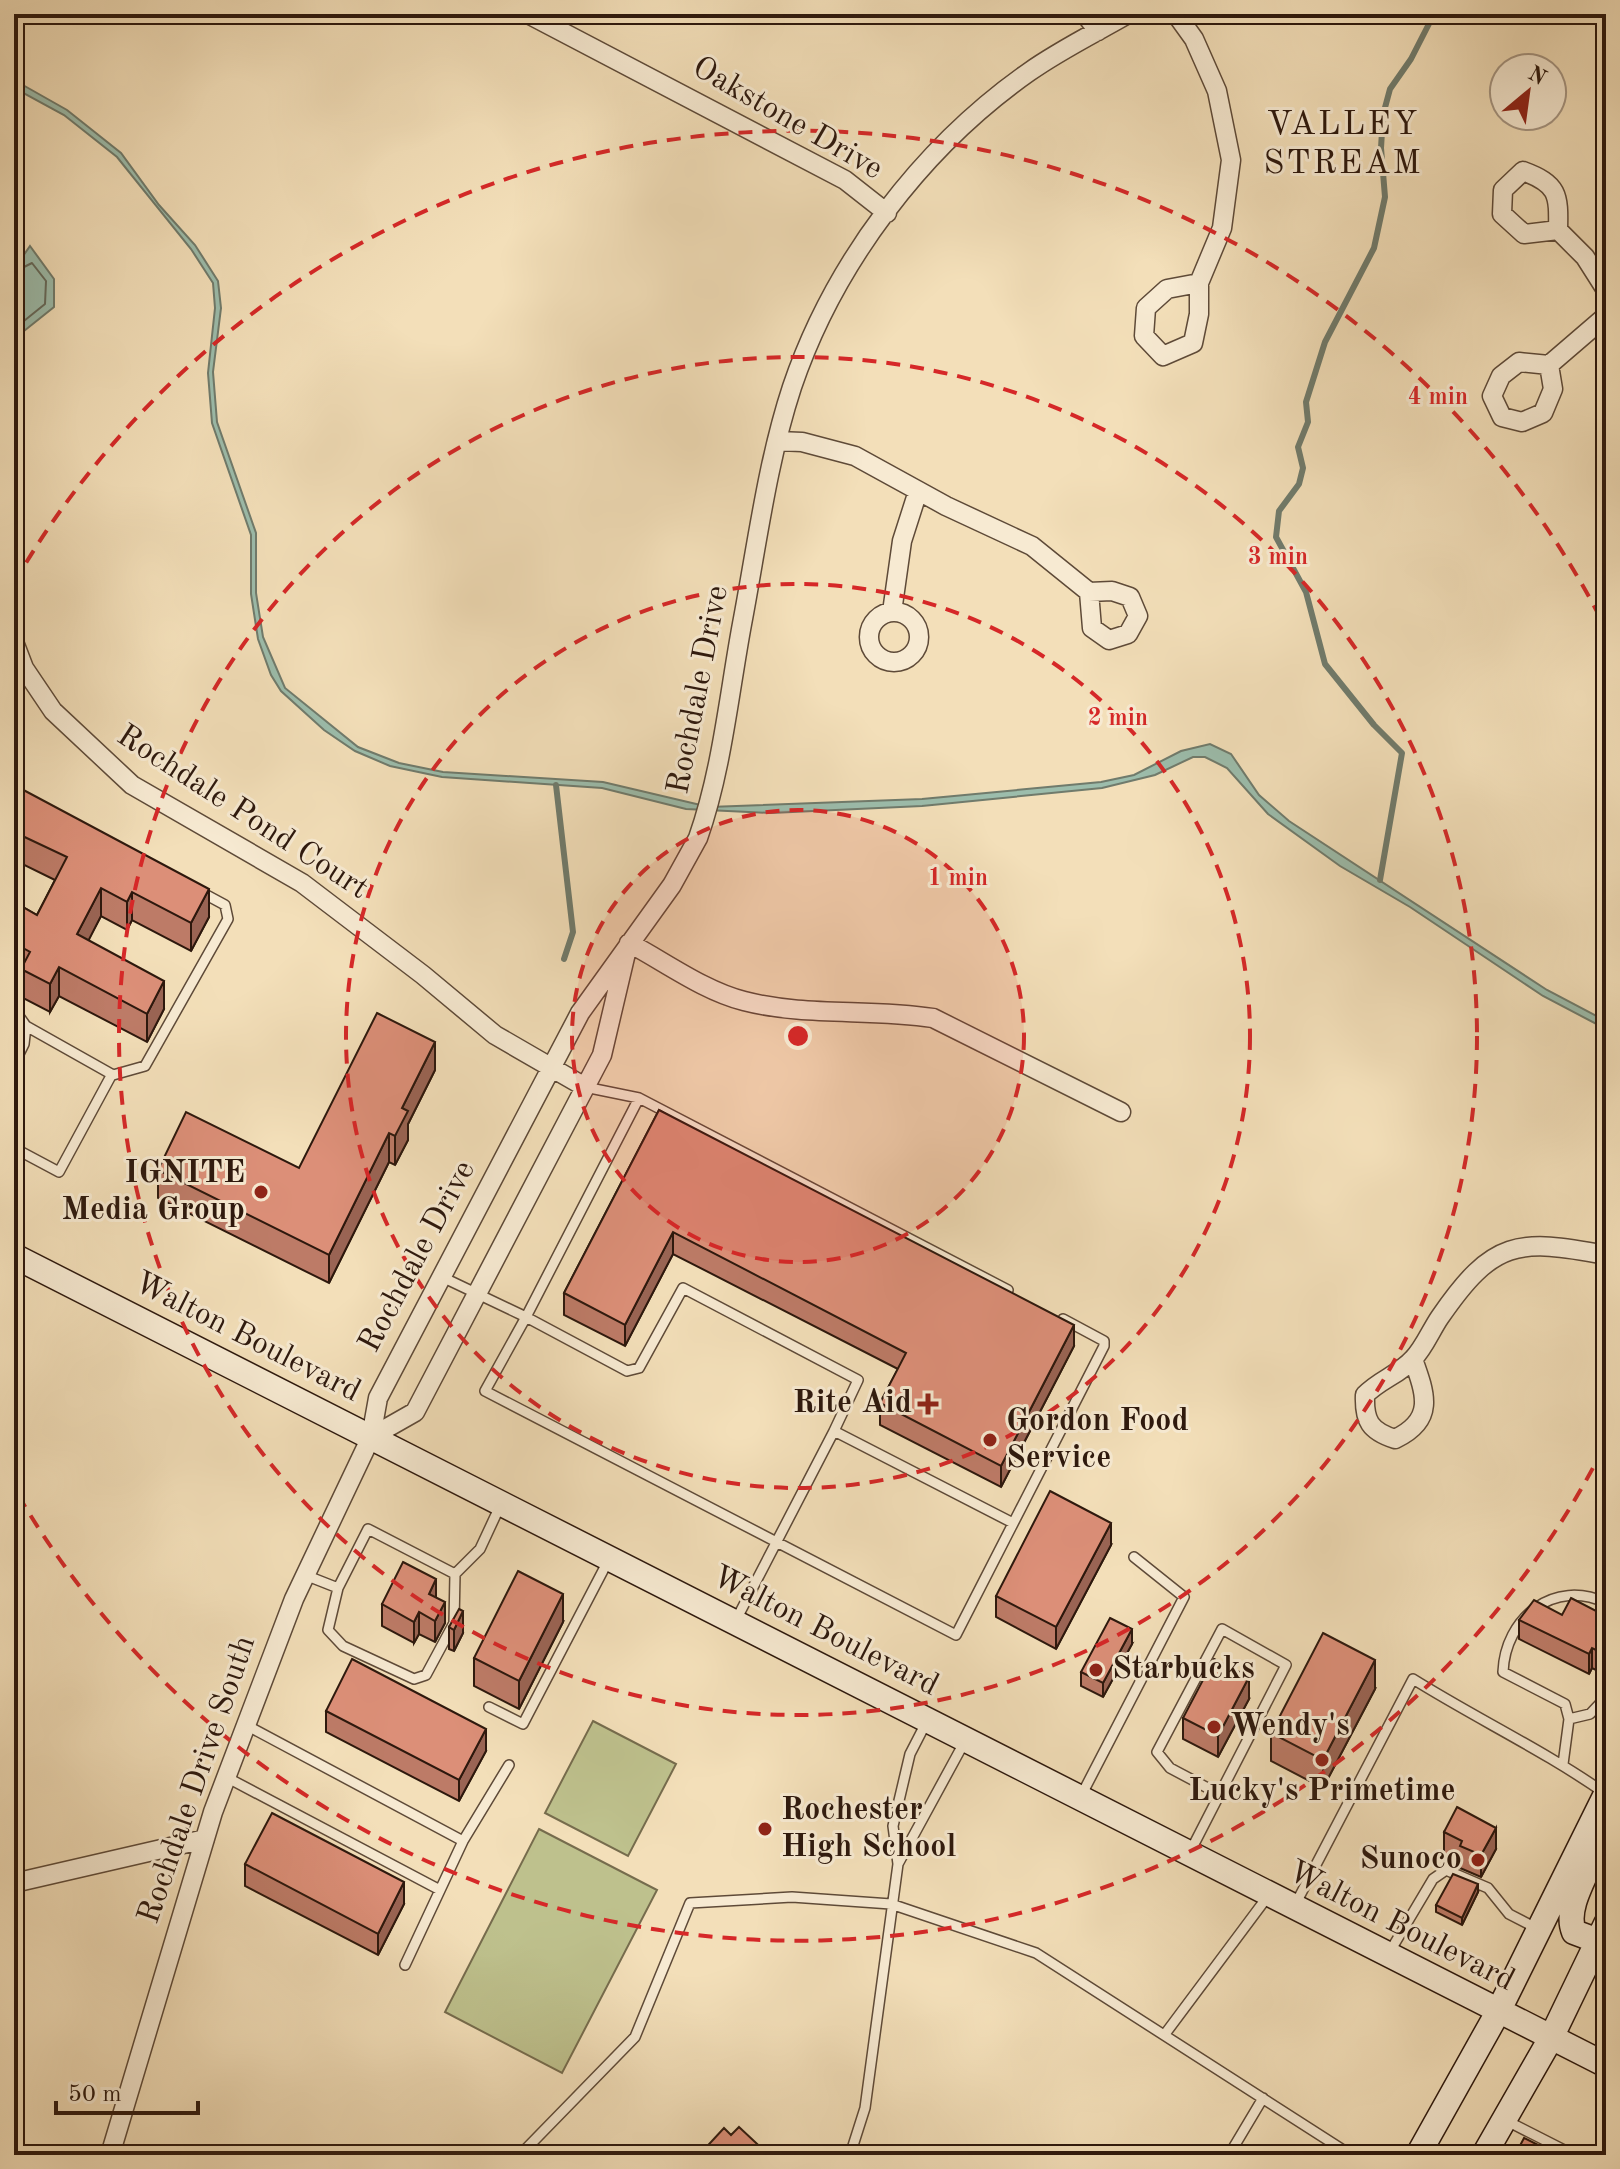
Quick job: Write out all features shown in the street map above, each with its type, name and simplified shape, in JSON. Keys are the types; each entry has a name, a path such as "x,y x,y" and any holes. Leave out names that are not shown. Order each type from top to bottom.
{"main road":[{"name":"Walton Boulevard","path":"14,1256 1293,1909 1606,2065"},
{"path":"1418,2155 1498,2012 1606,1794"},
{"path":"1484,2155 1551,2038 1602,1933 1574,1932 1571,1925 1572,1906 1604,1835 1606,1794"}],"street":[{"name":"Oakstone Drive","path":"528,14 845,180 887,213"},
{"path":"1085,14 1098,31"},
{"name":"Rochdale Drive","path":"371,1437 378,1398 580,1013 680,873 705,820 778,441 792,388 814,332 848,269 924,166 981,109 1030,71 1128,14"},
{"path":"1176,14 1194,39 1217,91 1231,160 1222,228 1199,283"},
{"path":"1558,230 1585,257 1606,290"},
{"path":"1549,365 1606,316"},
{"path":"778,441 802,442 855,456 918,491 1032,546 1089,592"},
{"path":"892,612 902,541 918,491"},
{"name":"Rochdale Pond Court","path":"14,642 24,668 53,711 132,785 302,883 423,975 495,1035 585,1087"},
{"path":"371,1437 415,1412 602,1055 629,943 740,1001 785,1009 933,1018 1121,1112"},
{"path":"1413,1359 1477,1268 1502,1254 1524,1246 1566,1248 1606,1255"},
{"name":"Rochdale Drive South","path":"110,2155 226,1777 305,1575 371,1437"},
{"path":"14,1883 205,1839"}],"lane":[{"path":"14,1009 26,1026 112,1074 123,1075 145,1066 228,919 225,905 185,883"},
{"path":"15,1062 26,1026"},
{"path":"14,1148 59,1172 112,1074"},
{"path":"585,1087 639,1098 1020,1297"},
{"path":"639,1098 485,1391 956,1635 1104,1346 1104,1341 1048,1311"},
{"path":"442,1277 477,1291 627,1371 639,1368 683,1288 858,1380 735,1622"},
{"path":"834,1431 1013,1523"},
{"path":"455,1574 368,1529 338,1588 328,1630 343,1646 414,1679 426,1675 454,1623 455,1574 480,1549 502,1503"},
{"path":"1080,1799 1184,1597 1134,1557"},
{"path":"489,1707 523,1724 610,1558"},
{"path":"305,1575 338,1588"},
{"path":"1563,1764 1569,1719 1565,1704 1503,1672 1503,1656 1529,1611 1544,1599 1593,1597 1606,1603"},
{"path":"1188,1855 1286,1665 1222,1629 1157,1752 1170,1768 1219,1794"},
{"path":"1293,1909 1413,1679 1485,1724 1563,1764 1606,1794"},
{"path":"1569,1719 1590,1714 1606,1697"},
{"path":"850,2155 865,2108 898,1864 893,1826 910,1754 927,1720"},
{"path":"246,1725 463,1841"},
{"path":"898,1864 965,1740"},
{"path":"405,1965 463,1841 509,1765"},
{"path":"226,1777 440,1890"},
{"path":"1388,1956 1433,1879 1446,1870 1488,1888 1509,1914 1539,1930"},
{"path":"1165,2034 1268,1896"},
{"path":"520,2155 635,2037 690,1903 792,1897 891,1904 1036,1953 1351,2155"},
{"path":"1229,2155 1263,2098"},
{"path":"1504,2119 1574,2155"}],"green space":[{"path":"593,1721 676,1764 628,1856 545,1813"},
{"path":"539,1829 657,1890 562,2073 445,2012"}],"water":[{"path":"14,80 67,110 121,153 159,205 195,245 218,281 221,308 213,372 217,422 256,533 256,593 263,637 285,688 358,747 399,763 443,772 603,782 709,807 922,799 1101,782 1134,775 1181,751 1210,744 1231,754 1259,795 1289,821 1547,990 1606,1021 1606,1029 1543,996 1410,907 1340,866 1268,814 1227,768 1205,757 1193,757 1155,775 1102,788 922,806 771,813 686,809 602,788 442,777 390,766 355,751 324,730 281,691 271,675 258,639 251,594 251,535 212,423 208,373 215,308 213,283 191,249 117,157 64,115 14,88"},
{"path":"30,246 54,279 54,307 14,339 14,269"}],"building":[{"path":"16,786 209,889 191,923 132,892 127,902 101,888 77,934 164,981 147,1014 59,967 50,984 21,969 30,952 14,943 14,902 37,915 67,857 14,832"},
{"path":"377,1013 435,1042 402,1108 408,1111 395,1136 389,1133 329,1255 158,1170 186,1112 299,1168"},
{"path":"659,1110 1074,1325 1001,1466 880,1403 906,1353 673,1232 625,1325 564,1293"},
{"path":"1050,1491 1111,1523 1056,1627 996,1596"},
{"path":"403,1562 436,1579 429,1594 445,1602 435,1621 419,1612 414,1622 382,1604"},
{"path":"518,1571 563,1594 519,1681 474,1658"},
{"path":"1571,1598 1606,1616 1603,1625 1606,1635 1598,1651 1592,1648 1589,1654 1519,1620 1534,1600 1562,1615"},
{"path":"459,1609 463,1611 454,1630 449,1627"},
{"path":"1110,1618 1132,1629 1103,1683 1081,1672"},
{"path":"1323,1633 1375,1660 1323,1760 1271,1733"},
{"path":"352,1659 486,1729 459,1780 326,1711"},
{"path":"1214,1659 1249,1677 1218,1736 1183,1718"},
{"path":"1457,1807 1496,1828 1481,1855 1460,1846 1462,1841 1444,1832"},
{"path":"272,1813 404,1882 378,1934 245,1864"},
{"path":"1453,1874 1478,1884 1462,1918 1436,1905"},
{"path":"739,2127 769,2155 699,2155 724,2128 731,2135"},
{"path":"1524,2138 1558,2155 1515,2155"}],"waterway":[{"path":"1380,880 1402,753 1374,725 1325,664 1306,592 1276,537 1279,511 1299,484 1303,468 1298,447 1308,422 1306,402 1325,342 1374,248 1385,197 1381,148 1383,115 1390,89 1411,59 1434,14"},
{"path":"556,785 573,932 564,959"}],"place":[{"name":"IGNITE Media Group","path":"261,1192"},
{"name":"Rite Aid","path":"928,1404"},
{"name":"Gordon Food Service","path":"990,1440"},
{"name":"Starbucks","path":"1096,1670"},
{"name":"Wendy's","path":"1214,1727"},
{"name":"Lucky's Primetime","path":"1322,1760"},
{"name":"Rochester High School","path":"765,1829"},
{"name":"Sunoco","path":"1478,1860"}],"district":[{"name":"VALLEY STREAM","path":"1343,144"}]}
